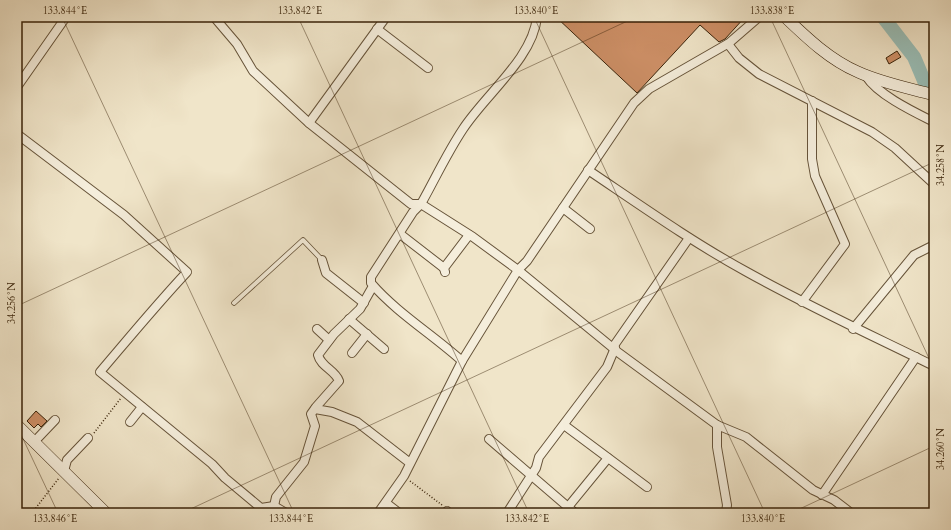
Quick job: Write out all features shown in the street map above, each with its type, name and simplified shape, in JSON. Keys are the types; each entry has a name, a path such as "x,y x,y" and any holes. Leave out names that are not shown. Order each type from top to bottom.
{"main road":[{"path":"785,17 811,41 839,62 866,75 934,96"},
{"path":"17,425 106,513"}],"street":[{"path":"17,87 52,40 66,17"},
{"path":"214,17 237,44 253,71 308,123 411,204 421,204 469,235 518,270 619,353 717,425 746,437 813,490 834,500 851,513"},
{"path":"308,123 386,17"},
{"path":"462,360 387,301 371,284 371,277 413,212 421,204 464,127 526,48 536,26 537,17"},
{"path":"378,513 404,476 462,360 518,270 527,261 622,120 640,96 649,89 728,44 759,17"},
{"path":"377,29 428,68"},
{"path":"728,44 739,58 759,74 872,132 895,148 934,184"},
{"path":"866,75 875,86 899,103 934,122"},
{"path":"802,302 845,244 815,176 812,159 812,101"},
{"path":"17,134 124,214 187,272 153,308 146,319 100,372 212,464 260,511 274,506 286,513"},
{"path":"588,170 689,238 746,272 853,328 934,366"},
{"path":"563,208 590,229"},
{"path":"400,234 445,270 469,235"},
{"path":"507,513 532,474 540,457 607,367 614,348 689,238"},
{"path":"853,328 914,255 934,245"},
{"path":"322,260 326,273 364,303"},
{"path":"274,506 276,497 304,462 315,426 312,414 314,408 339,381 338,376 322,362 318,355 329,340 364,303 373,286"},
{"path":"350,319 384,349"},
{"path":"317,329 329,340"},
{"path":"352,353 367,334"},
{"path":"822,495 916,357"},
{"path":"130,422 142,407"},
{"path":"314,408 332,412 357,422 410,463"},
{"path":"34,442 55,420"},
{"path":"564,425 648,487"},
{"path":"717,425 717,447 727,505 726,513"},
{"path":"64,471 67,460 88,438"},
{"path":"489,439 576,513"},
{"path":"568,507 608,458"},
{"path":"386,503 398,513"}],"lane":[{"path":"234,303 270,268 303,240 322,260"}],"path":[{"path":"88,438 102,425 124,393"},
{"path":"32,513 64,471"},
{"path":"404,476 448,512"}],"building":[{"path":"556,17 745,17 725,39 719,42 700,25 637,93"},
{"path":"897,51 901,57 889,64 886,58"},
{"path":"36,411 47,421 41,427 38,424 34,428 27,421"}],"waterway":[{"path":"883,17 914,57 925,83"}]}
